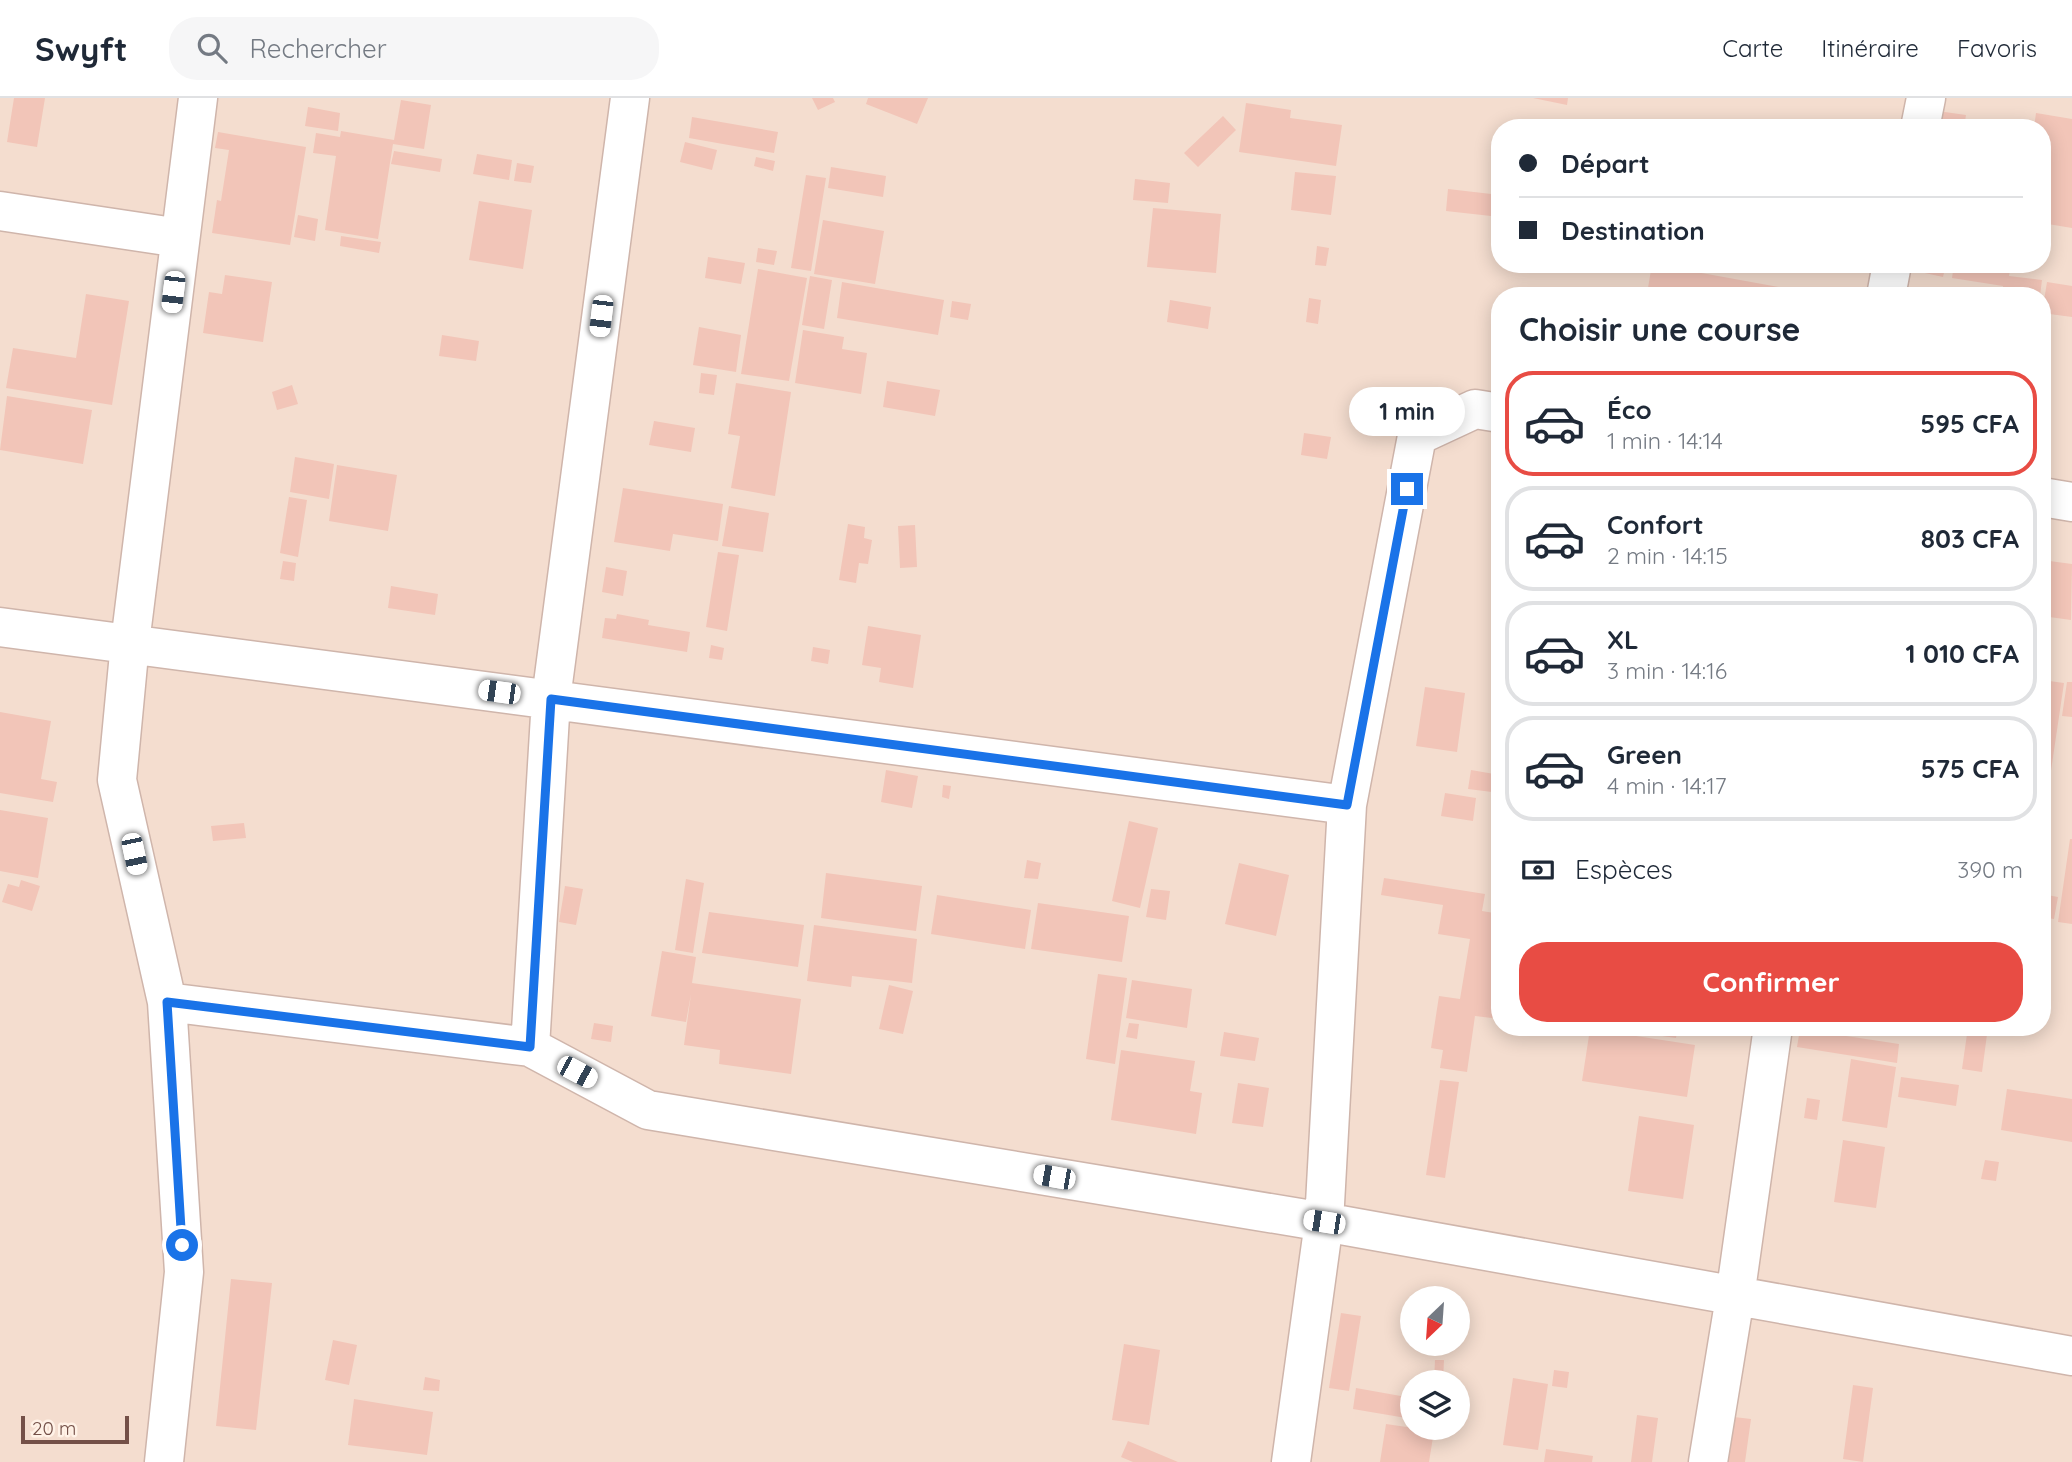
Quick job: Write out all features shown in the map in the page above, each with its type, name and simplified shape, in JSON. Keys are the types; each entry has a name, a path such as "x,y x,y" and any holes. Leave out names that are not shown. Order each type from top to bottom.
{"street":[{"path":"164,1462 184,1272 167,1002 117,780 130,643 198,98"},
{"path":"530,1047 551,699 630,98"},
{"path":"1922,119 1926,98"},
{"path":"0,211 180,238"},
{"path":"1291,1462 1324,1222 1347,805 1417,436 1475,410 1491,412"},
{"path":"2051,498 2072,502"},
{"path":"0,627 1347,805"},
{"path":"167,1002 530,1047 648,1110 1324,1222 2072,1356"},
{"path":"1708,1462 1735,1297 1772,1036"}],"shaded area":[{"path":"0,98 2072,98 2072,1462 0,1462"}],"building":[{"path":"14,98 45,98 37,147 7,142"},
{"path":"812,98 833,98 835,102 818,110"},
{"path":"868,98 928,98 917,124 866,104"},
{"path":"1533,98 1568,98 1567,105"},
{"path":"401,100 431,105 424,149 393,144 378,239 325,230 336,156 313,153 316,133 340,137 341,131 394,140"},
{"path":"1246,103 1291,110 1290,118 1342,125 1336,166 1239,152"},
{"path":"308,107 340,113 338,131 305,126"},
{"path":"1924,109 1966,115 1965,119 1922,119"},
{"path":"2036,113 2072,119 2072,228 2051,224 2051,119 2035,119"},
{"path":"1223,116 1236,130 1198,167 1184,153"},
{"path":"692,117 778,132 774,153 689,138"},
{"path":"218,132 306,147 290,245 212,233 217,200 221,201 229,150 215,148"},
{"path":"685,142 717,150 712,170 680,162"},
{"path":"394,151 442,159 440,172 391,164"},
{"path":"477,154 512,160 509,180 473,174"},
{"path":"756,157 775,161 773,171 754,166"},
{"path":"517,163 534,166 531,183 514,181"},
{"path":"831,167 886,176 883,197 828,188"},
{"path":"1295,172 1336,176 1331,215 1291,210"},
{"path":"806,175 826,178 811,271 791,268"},
{"path":"1135,179 1170,183 1168,203 1133,200"},
{"path":"1448,189 1491,194 1491,216 1446,211"},
{"path":"479,201 532,210 523,269 469,260"},
{"path":"1153,208 1221,214 1216,273 1147,267"},
{"path":"298,215 318,219 315,241 294,237"},
{"path":"823,220 884,231 875,284 814,274"},
{"path":"341,236 381,242 379,253 340,246"},
{"path":"1317,246 1329,248 1326,266 1315,265"},
{"path":"758,248 777,251 774,265 756,262"},
{"path":"708,257 745,263 741,284 705,278"},
{"path":"758,269 807,278 789,381 741,374"},
{"path":"1650,273 1702,273 1778,287 1648,287"},
{"path":"1925,273 1944,273 1943,277"},
{"path":"1953,273 2010,273 2009,276 2042,280 2041,287 2003,287 1952,278"},
{"path":"225,275 272,282 263,342 203,333 209,292 222,294"},
{"path":"810,276 832,280 824,329 802,325"},
{"path":"842,282 944,300 938,335 837,318"},
{"path":"2047,282 2072,286 2072,317 2051,314 2051,287 2046,287"},
{"path":"86,294 129,301 112,405 6,388 13,348 76,358"},
{"path":"1309,298 1321,300 1318,324 1306,322"},
{"path":"1170,300 1211,307 1208,329 1167,322"},
{"path":"952,301 971,304 968,320 950,317"},
{"path":"699,327 741,335 736,372 693,365"},
{"path":"803,330 844,337 842,349 867,353 861,394 795,383"},
{"path":"442,335 479,341 476,361 439,356"},
{"path":"701,373 717,375 714,395 699,393"},
{"path":"887,381 940,390 935,416 883,407"},
{"path":"736,383 791,392 775,496 731,488 740,436 728,434"},
{"path":"292,385 298,404 277,410 272,392"},
{"path":"7,396 92,410 83,464 0,450"},
{"path":"654,421 695,428 691,452 649,445"},
{"path":"1304,433 1331,437 1327,459 1301,455"},
{"path":"295,457 334,464 329,499 290,492"},
{"path":"337,465 397,475 388,531 329,521"},
{"path":"623,488 723,504 718,541 673,534 670,551 614,542"},
{"path":"289,497 307,500 298,557 280,553"},
{"path":"729,506 769,513 763,552 722,546"},
{"path":"848,524 865,527 864,538 872,540 868,564 859,563 856,583 839,580"},
{"path":"915,525 917,567 900,568 898,526"},
{"path":"718,552 739,555 727,631 706,627"},
{"path":"283,561 296,563 294,581 280,579"},
{"path":"2051,561 2072,564 2071,620 2051,617"},
{"path":"606,567 627,571 623,596 602,592"},
{"path":"391,586 438,594 435,615 388,608"},
{"path":"617,614 649,620 648,625 690,632 687,652 602,638 605,618 616,619"},
{"path":"868,626 921,635 913,688 879,682 881,668 862,665"},
{"path":"711,645 724,648 722,660 709,658"},
{"path":"813,647 830,650 828,664 811,661"},
{"path":"2051,681 2064,683 2051,771"},
{"path":"2067,682 2072,682 2072,717 2062,716"},
{"path":"1425,687 1465,693 1457,752 1416,746"},
{"path":"0,712 51,721 41,779 57,782 53,802 0,793"},
{"path":"886,770 918,776 912,808 881,802"},
{"path":"1471,770 1491,773 1491,792 1468,789"},
{"path":"943,785 951,786 949,799 942,797"},
{"path":"1445,793 1476,798 1473,821 1441,816"},
{"path":"0,810 48,818 38,878 0,871"},
{"path":"1129,821 1158,828 1140,908 1112,901"},
{"path":"244,823 246,838 213,841 211,826"},
{"path":"2072,839 2072,924 2058,922"},
{"path":"1027,860 1041,863 1038,879 1024,878"},
{"path":"1239,863 1289,875 1276,936 1225,924"},
{"path":"826,873 922,886 916,931 821,918"},
{"path":"1384,878 1485,894 1482,911 1491,912 1491,1018 1475,1016 1467,1072 1440,1068 1443,1050 1431,1048 1439,996 1460,999 1470,939 1438,934 1443,905 1381,895"},
{"path":"686,879 704,883 693,953 675,950"},
{"path":"21,880 40,886 32,911 2,902 8,884 19,887"},
{"path":"565,886 583,889 576,925 559,922"},
{"path":"1151,889 1170,891 1166,920 1146,917"},
{"path":"937,895 1031,910 1025,949 931,934"},
{"path":"2051,896 2058,897 2054,919 2051,918"},
{"path":"1038,903 1129,916 1122,962 1031,949"},
{"path":"709,912 804,925 798,967 702,953"},
{"path":"814,925 917,939 912,983 852,976 851,987 807,981"},
{"path":"662,951 696,957 692,983 801,999 791,1074 719,1064 720,1050 684,1045 691,994 686,1022 651,1016"},
{"path":"1098,974 1127,978 1115,1064 1086,1059"},
{"path":"1132,980 1192,989 1187,1028 1126,1018"},
{"path":"889,985 913,991 903,1034 879,1029"},
{"path":"594,1023 613,1026 611,1042 591,1039"},
{"path":"1129,1023 1139,1024 1137,1039 1126,1037"},
{"path":"1224,1032 1259,1038 1255,1061 1220,1056"},
{"path":"1589,1036 1636,1036 1695,1045 1687,1097 1582,1081"},
{"path":"1799,1036 1846,1036 1899,1044 1897,1063 1797,1047"},
{"path":"1967,1036 1987,1036 1982,1072 1962,1069"},
{"path":"1121,1050 1195,1061 1190,1091 1202,1093 1196,1134 1111,1120"},
{"path":"1851,1059 1896,1067 1887,1128 1842,1121"},
{"path":"1901,1077 1959,1085 1956,1106 1898,1097"},
{"path":"1440,1080 1459,1082 1445,1178 1426,1175"},
{"path":"1238,1083 1269,1088 1263,1127 1232,1123"},
{"path":"2007,1089 2072,1099 2072,1142 2001,1130"},
{"path":"1807,1098 1820,1100 1817,1120 1804,1118"},
{"path":"1639,1116 1694,1125 1683,1199 1628,1191"},
{"path":"1843,1140 1885,1147 1876,1208 1834,1202"},
{"path":"1985,1160 1999,1162 1996,1181 1981,1179"},
{"path":"231,1279 272,1283 256,1430 216,1426"},
{"path":"1341,1313 1361,1316 1349,1391 1329,1388"},
{"path":"333,1340 357,1345 349,1385 325,1380"},
{"path":"1124,1344 1160,1350 1149,1425 1112,1420"},
{"path":"1435,1360 1444,1360 1444,1370 1435,1370"},
{"path":"1554,1370 1569,1372 1567,1388 1552,1386"},
{"path":"425,1377 440,1380 439,1391 423,1390"},
{"path":"1513,1378 1548,1384 1538,1450 1503,1445"},
{"path":"1853,1385 1873,1388 1863,1462 1843,1459"},
{"path":"1356,1388 1400,1396 1400,1417 1353,1409"},
{"path":"354,1399 433,1412 427,1455 348,1445"},
{"path":"1637,1415 1658,1418 1652,1462 1631,1462"},
{"path":"1734,1417 1751,1419 1745,1462 1727,1462"},
{"path":"1386,1424 1400,1426 1400,1440 1433,1440 1429,1462 1380,1462"},
{"path":"1128,1441 1178,1462 1133,1462 1121,1457"},
{"path":"1546,1449 1593,1456 1592,1462 1544,1462"}],"route":[{"path":"182,1245 167,1002 530,1047 551,699 1347,805 1407,489"}]}
